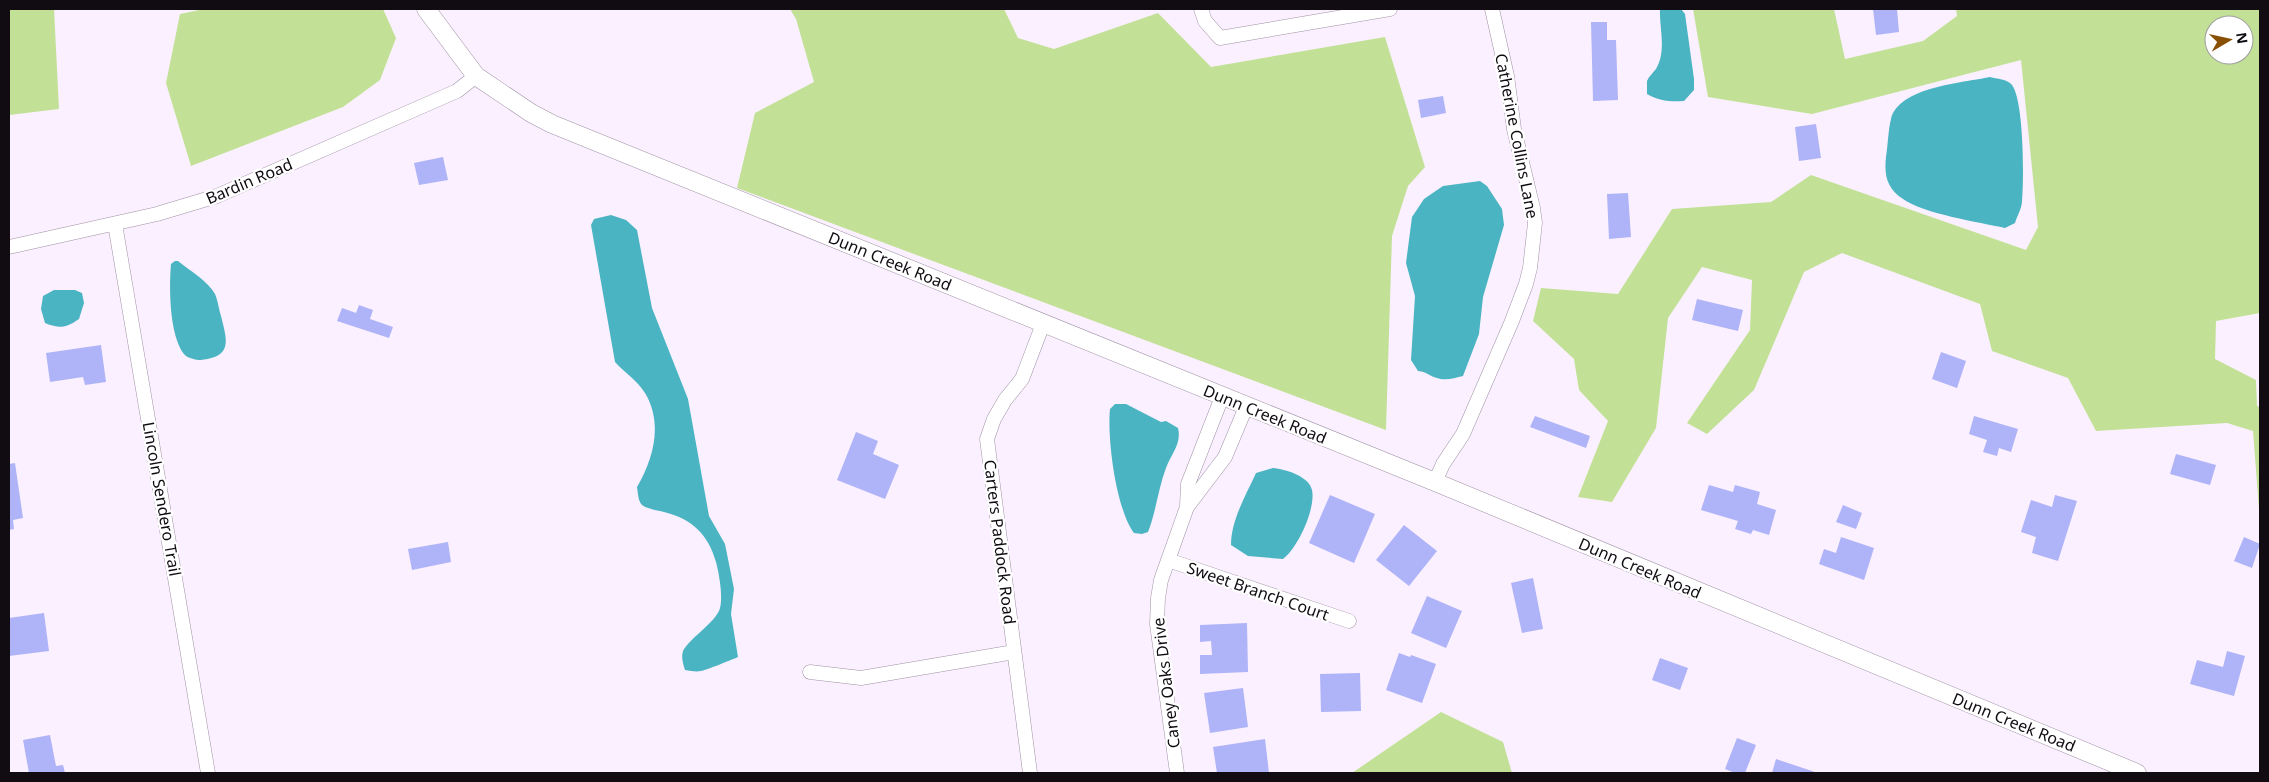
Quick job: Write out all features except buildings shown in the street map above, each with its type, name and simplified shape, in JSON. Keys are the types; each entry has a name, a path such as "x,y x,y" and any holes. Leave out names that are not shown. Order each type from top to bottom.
{"street":[{"name":"Dunn Creek Road","path":"426,9 476,76 531,113 552,124 1246,407 1436,482 2138,773"},
{"path":"1200,9 1205,21 1220,38 1390,9"},
{"name":"Catherine Collins Lane","path":"1436,482 1443,464 1467,425 1512,321 1530,268 1535,222 1533,208 1514,129 1506,76 1492,9"},
{"name":"Bardin Road","path":"9,248 183,208 217,196 457,91 476,76"},
{"name":"Lincoln Sendero Trail","path":"115,224 208,773"},
{"name":"Carters Paddock Road","path":"1030,773 987,438 994,419 1005,400 1022,379 1043,324"},
{"name":"Caney Oaks Drive","path":"1177,773 1157,624 1161,580 1187,507 1188,484 1222,397"},
{"name":"Caney Oaks Drive","path":"1187,507 1225,458 1246,407"},
{"name":"Sweet Branch Court","path":"1168,560 1349,621"},
{"path":"810,672 861,678 1014,652"}],"green space":[{"path":"9,9 54,9 59,109 9,115"},
{"path":"204,9 383,9 396,38 380,80 343,107 191,166 166,83 180,14"},
{"path":"790,9 1004,9 1018,38 1054,49 1158,13 1211,67 1385,37 1425,167 1408,186 1392,236 1386,430 737,188 755,113 814,82 796,19"},
{"path":"1693,9 1834,9 1845,59 1923,41 1957,16 1956,9 2260,9 2260,313 2216,321 2215,359 2256,380 2257,406 2260,407 2260,522 2253,431 2227,423 2096,431 2068,378 1992,351 1980,304 1842,253 1804,272 1754,390 1707,434 1687,423 1750,330 1752,280 1702,267 1668,318 1656,428 1612,502 1578,497 1608,421 1579,390 1574,359 1533,321 1541,288 1618,294 1672,209 1771,202 1811,175 2026,250 2038,227 2021,60 1812,114 1708,97"},
{"path":"1441,712 1503,742 1512,773 1352,773"}],"water":[{"path":"1660,9 1681,9 1685,14 1694,90 1684,101 1665,100 1647,94 1647,81 1656,69 1661,55"},
{"path":"1990,77 2005,80 2012,85 2016,94 2021,123 2023,159 2022,204 2015,223 2005,228 1938,213 1912,204 1893,190 1886,176 1889,128 1896,108 1918,93 1933,88"},
{"path":"1480,181 1487,186 1502,209 1504,225 1483,297 1479,334 1463,376 1440,379 1418,371 1411,360 1415,296 1406,263 1412,217 1424,199 1443,186"},
{"path":"611,215 626,220 637,230 652,308 688,399 709,516 725,544 734,589 731,614 738,657 701,671 685,670 682,653 690,641 711,622 719,611 721,594 716,562 713,552 698,529 674,515 644,506 639,499 637,487 652,452 655,428 654,416 651,404 642,388 615,362 591,225 594,219"},
{"path":"178,261 203,280 215,294 226,340 223,351 211,358 201,360 189,358 184,354 175,335 170,285 171,264"},
{"path":"54,290 75,290 82,293 84,303 79,319 63,327 45,323 41,309 43,296"},
{"path":"1115,404 1126,404 1161,422 1166,421 1178,428 1179,439 1163,476 1151,524 1148,532 1142,534 1134,533 1128,522 1122,508 1114,473 1109,422 1110,409"},
{"path":"1273,468 1302,477 1310,485 1313,498 1305,527 1289,554 1283,559 1248,556 1231,545 1236,517 1256,473"}]}
